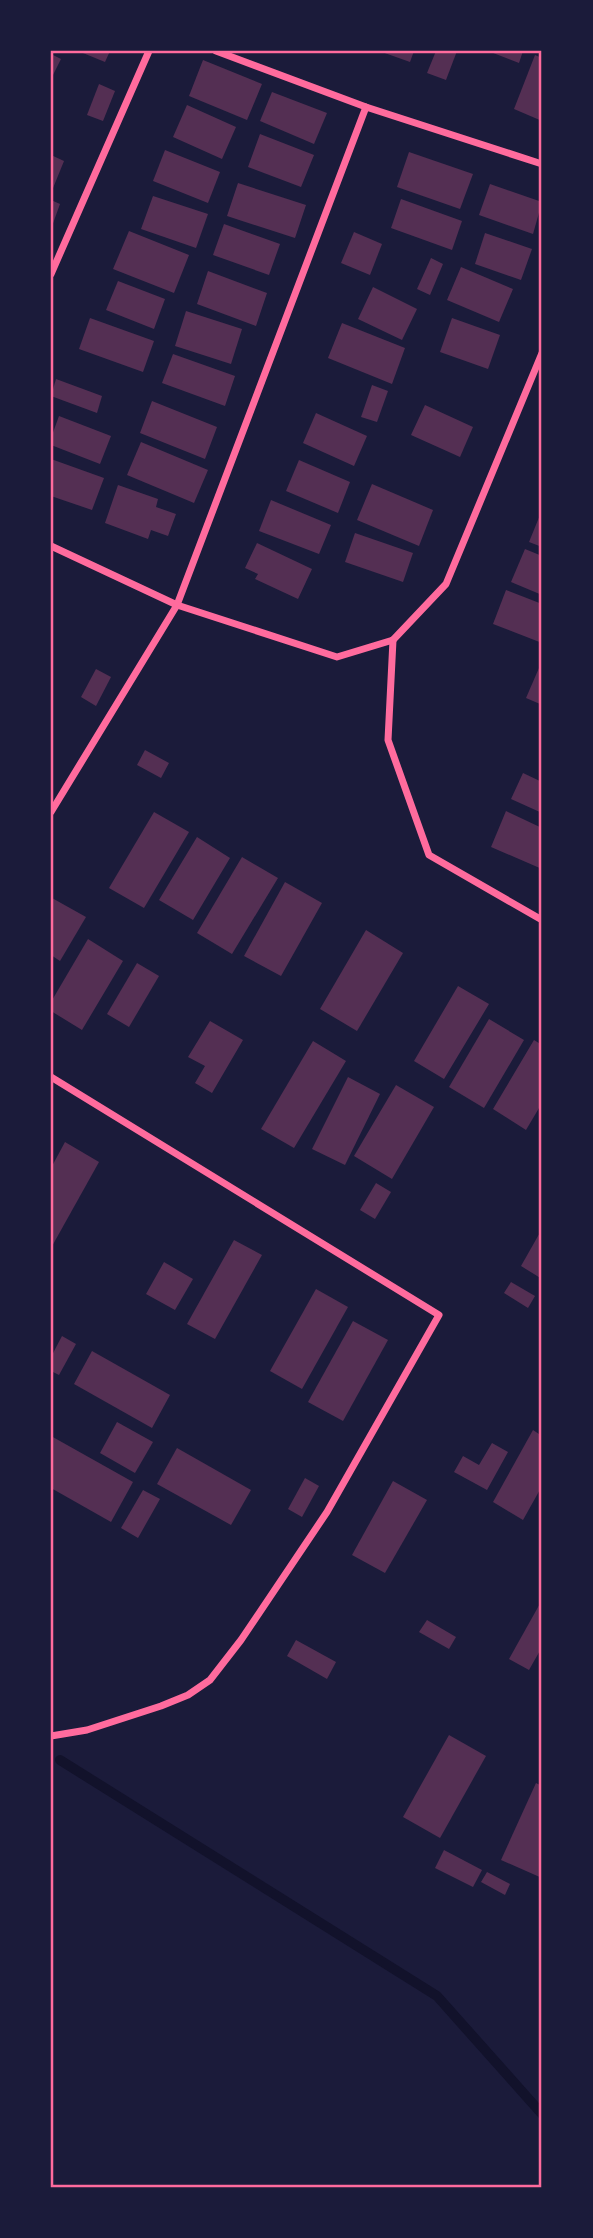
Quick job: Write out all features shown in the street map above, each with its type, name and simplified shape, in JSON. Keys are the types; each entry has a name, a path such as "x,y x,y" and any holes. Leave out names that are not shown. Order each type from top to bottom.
{"street":[{"path":"51,274 149,51"},
{"path":"216,51 366,107 542,164"},
{"path":"51,812 177,605 366,107"},
{"path":"51,546 177,605 337,657 393,640 446,584 542,353"},
{"path":"393,640 388,740 429,855 542,920"},
{"path":"51,1077 439,1315 327,1512 241,1640 210,1680 188,1695 161,1706 87,1730 51,1736"}],"building":[{"path":"78,51 110,51 105,62"},
{"path":"379,51 414,51 410,62"},
{"path":"436,51 457,51 446,80 427,73"},
{"path":"488,51 523,51 519,63"},
{"path":"51,54 61,59 51,79"},
{"path":"535,55 542,58 542,121 514,109"},
{"path":"203,60 262,84 247,120 189,96"},
{"path":"99,84 115,91 103,121 87,115"},
{"path":"272,92 327,113 314,144 260,121"},
{"path":"187,105 236,127 222,159 173,137"},
{"path":"260,134 314,155 301,187 248,167"},
{"path":"165,150 220,172 208,203 153,181"},
{"path":"409,152 473,174 460,209 397,187"},
{"path":"51,155 64,161 51,193"},
{"path":"238,183 306,205 295,238 227,216"},
{"path":"490,184 542,202 533,234 479,215"},
{"path":"153,196 208,214 196,248 141,229"},
{"path":"401,199 462,221 452,250 391,228"},
{"path":"51,200 60,204 51,229"},
{"path":"224,224 280,244 269,275 213,255"},
{"path":"129,231 189,255 174,293 113,269"},
{"path":"354,232 382,244 370,275 341,263"},
{"path":"485,233 532,249 521,280 475,264"},
{"path":"431,258 443,264 430,295 417,289"},
{"path":"461,267 513,289 499,322 447,300"},
{"path":"208,271 267,293 256,326 197,304"},
{"path":"118,281 165,299 154,329 106,310"},
{"path":"373,287 417,309 402,340 358,319"},
{"path":"186,311 242,329 231,364 175,346"},
{"path":"90,318 154,341 143,372 79,349"},
{"path":"452,318 500,335 488,369 440,352"},
{"path":"342,323 405,348 392,384 328,358"},
{"path":"173,354 235,376 225,406 162,383"},
{"path":"56,379 102,396 97,413 51,396"},
{"path":"372,385 388,391 377,422 361,417"},
{"path":"152,401 217,427 205,459 140,433"},
{"path":"425,405 473,427 460,457 411,435"},
{"path":"316,413 367,436 354,466 303,443"},
{"path":"59,416 111,436 100,464 51,445"},
{"path":"141,442 208,470 194,503 127,475"},
{"path":"51,459 104,478 92,510 51,496"},
{"path":"299,460 350,482 338,513 286,491"},
{"path":"372,484 433,510 419,546 357,520"},
{"path":"118,485 158,499 156,507 176,514 168,536 151,530 148,539 105,523"},
{"path":"271,500 331,525 319,554 259,531"},
{"path":"542,510 542,547 529,542"},
{"path":"355,533 413,553 403,582 345,562"},
{"path":"257,543 312,569 298,599 255,579 258,574 245,568"},
{"path":"525,549 542,556 542,595 511,582"},
{"path":"506,590 542,604 542,643 493,624"},
{"path":"542,661 542,699 540,704 526,698"},
{"path":"96,669 111,677 96,706 81,697"},
{"path":"145,750 169,763 161,778 137,765"},
{"path":"523,773 542,782 542,813 511,799"},
{"path":"506,811 542,828 542,869 491,847"},
{"path":"154,812 189,832 144,908 109,888"},
{"path":"197,837 230,858 193,920 159,900"},
{"path":"242,857 278,878 232,954 197,933"},
{"path":"285,882 322,903 281,976 244,956"},
{"path":"52,898 86,917 60,961 51,955"},
{"path":"366,930 403,953 357,1031 320,1009"},
{"path":"88,939 123,961 82,1030 51,1011 51,1002"},
{"path":"137,963 159,976 129,1027 107,1014"},
{"path":"458,986 489,1004 444,1079 414,1061"},
{"path":"489,1019 524,1040 484,1108 449,1087"},
{"path":"210,1021 243,1040 212,1093 195,1083 205,1066 188,1057"},
{"path":"534,1040 542,1045 542,1103 526,1130 493,1109"},
{"path":"313,1041 346,1061 294,1148 261,1129"},
{"path":"348,1077 380,1094 345,1165 312,1149"},
{"path":"396,1085 434,1107 392,1179 354,1156"},
{"path":"65,1142 99,1162 51,1248 51,1168"},
{"path":"376,1183 391,1192 375,1219 360,1210"},
{"path":"542,1229 542,1279 521,1266"},
{"path":"234,1240 262,1255 215,1339 187,1324"},
{"path":"164,1262 193,1279 175,1310 146,1294"},
{"path":"511,1282 535,1296 528,1308 504,1293"},
{"path":"316,1289 348,1307 302,1389 270,1371"},
{"path":"353,1321 388,1340 343,1421 308,1402"},
{"path":"62,1336 76,1344 59,1375 51,1371 51,1357"},
{"path":"92,1351 170,1395 152,1428 74,1384"},
{"path":"117,1422 153,1442 135,1473 100,1453"},
{"path":"533,1430 542,1436 542,1486 523,1520 493,1502"},
{"path":"51,1436 133,1482 111,1522 51,1488"},
{"path":"492,1443 508,1452 487,1490 454,1472 463,1456 479,1465"},
{"path":"177,1448 251,1490 231,1525 157,1484"},
{"path":"305,1478 319,1486 302,1517 288,1509"},
{"path":"393,1481 427,1500 385,1573 352,1555"},
{"path":"143,1490 160,1499 138,1538 121,1528"},
{"path":"542,1600 542,1647 529,1670 509,1659"},
{"path":"427,1620 456,1637 449,1649 419,1632"},
{"path":"296,1640 336,1662 327,1679 287,1656"},
{"path":"449,1735 486,1756 440,1838 403,1817"},
{"path":"536,1783 542,1786 542,1878 501,1860"},
{"path":"444,1850 482,1870 473,1887 435,1868"},
{"path":"487,1872 510,1884 505,1895 481,1882"}],"waterway":[{"path":"60,1760 437,1996 542,2114"}]}
